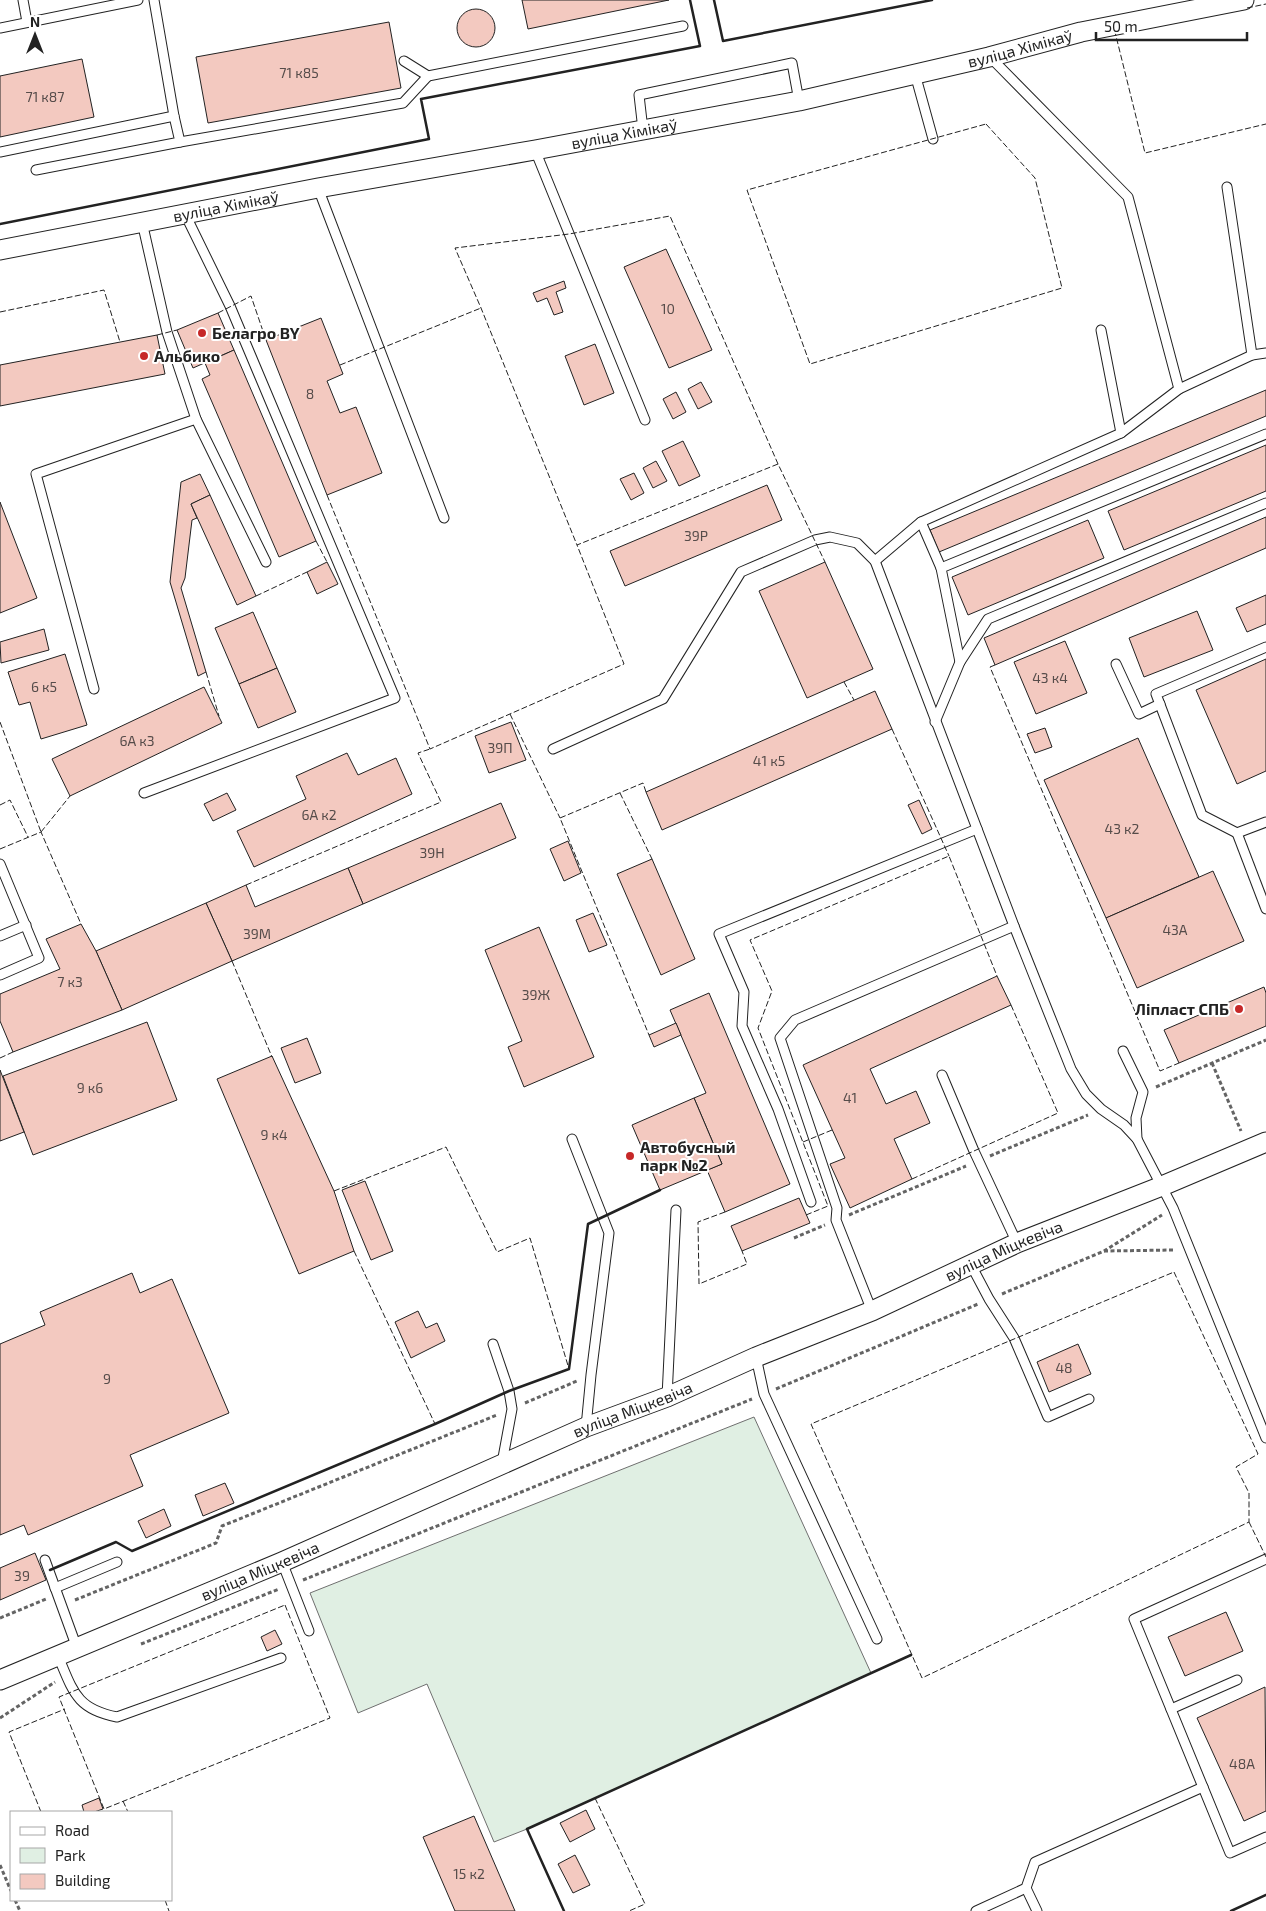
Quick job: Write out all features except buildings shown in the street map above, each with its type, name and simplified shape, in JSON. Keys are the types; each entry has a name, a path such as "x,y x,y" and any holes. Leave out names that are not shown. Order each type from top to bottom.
{"street":[{"name":"вуліца Хімікаў","path":"0,250 318,188 799,101 1081,32 1244,0"},
{"name":"вуліца Міцкевіча","path":"0,1680 282,1562 586,1427 667,1397 756,1357 872,1311 1017,1243 1162,1186 1266,1142"}],"lane":[{"path":"23,0 27,22"},
{"path":"0,28 138,0"},
{"path":"154,0 180,142"},
{"path":"36,170 180,142 403,103 428,76 683,26"},
{"path":"989,56 1128,197 1179,389"},
{"path":"404,61 428,76"},
{"path":"643,130 640,94 792,63 799,101"},
{"path":"915,74 933,139"},
{"path":"0,152 174,116"},
{"path":"535,150 645,420"},
{"path":"1227,187 1252,355"},
{"path":"318,188 444,518"},
{"path":"144,793 395,698 230,306 185,214"},
{"path":"142,222 167,332 196,419 266,562"},
{"path":"1101,330 1121,433"},
{"path":"875,561 921,522 1121,433 1179,389 1252,355 1266,353"},
{"path":"94,689 36,474 196,419"},
{"path":"941,568 1266,434"},
{"path":"935,722 960,662 988,619 1266,503"},
{"path":"921,522 941,568 960,662"},
{"path":"554,748 663,699 741,572 815,540 830,537 857,543 875,561 935,722 1071,1069 1086,1094 1101,1109 1124,1125 1137,1139 1162,1186 1173,1208 1266,1438"},
{"path":"1266,648 1156,694 1202,815 1237,833 1266,909"},
{"path":"1116,664 1140,714 1160,704"},
{"path":"1237,833 1266,822"},
{"path":"810,1202 778,1109 742,1026 744,992 719,934 977,829"},
{"path":"0,864 39,958 0,975"},
{"path":"0,936 26,925"},
{"path":"872,1311 836,1220 837,1208 780,1038 795,1020 1014,926"},
{"path":"1123,1051 1143,1092 1136,1118 1137,1139"},
{"path":"942,1075 1017,1243"},
{"path":"572,1139 609,1233 586,1427"},
{"path":"667,1397 676,1210"},
{"path":"971,1265 989,1299 1014,1338 1048,1417 1089,1399"},
{"path":"493,1344 509,1391 512,1409 501,1466"},
{"path":"756,1357 764,1394 877,1639"},
{"path":"1266,1559 1134,1619 1230,1853 1266,1837"},
{"path":"45,1560 77,1648"},
{"path":"56,1591 117,1562"},
{"path":"282,1562 309,1631"},
{"path":"58,1656 73,1691 84,1705 99,1714 117,1717 281,1658"},
{"path":"1171,1709 1237,1680"},
{"path":"1037,1911 1026,1888 1035,1862 1203,1787"},
{"path":"976,1911 1026,1888"}],"path":[{"path":"1143,1092 1266,1040"},
{"path":"1212,1063 1248,1149"},
{"path":"794,1238 1101,1109"},
{"path":"138,1646 764,1394 1104,1251 1173,1208"},
{"path":"1104,1251 1190,1250"},
{"path":"0,1618 56,1591 74,1600 216,1543 222,1526 512,1409 591,1375"},
{"path":"0,1718 66,1674"},
{"path":"0,1865 10,1889"}],"green space":[{"path":"754,1417 871,1673 527,1829 494,1842 427,1684 358,1713 310,1593"}],"fence":[{"path":"1247,8 1266,4"},
{"path":"1117,32 1115,32 1145,153 1266,124"},
{"path":"986,124 1035,178 1062,288 810,364 747,190 986,124"},
{"path":"778,464 577,545 455,248 569,234 670,216 778,464 825,562"},
{"path":"0,312 104,290 120,342"},
{"path":"218,313 251,296 266,340"},
{"path":"340,365 481,308"},
{"path":"157,335 177,330"},
{"path":"327,495 430,749 624,664 577,545"},
{"path":"316,541 327,562"},
{"path":"256,596 307,572"},
{"path":"995,665 990,667 1160,1071 1179,1063"},
{"path":"206,672 219,716"},
{"path":"844,682 854,700"},
{"path":"510,714 560,818"},
{"path":"0,722 41,832"},
{"path":"892,729 949,856"},
{"path":"246,885 441,802 418,753 430,749"},
{"path":"646,792 643,783 560,818 649,1035"},
{"path":"620,793 652,859"},
{"path":"41,832 70,796"},
{"path":"0,805 10,800 28,837"},
{"path":"0,849 41,832 81,924"},
{"path":"806,1215 828,1206 758,1028 772,991 750,940 949,856 997,976"},
{"path":"232,961 272,1057"},
{"path":"912,1179 1058,1113 1011,1005"},
{"path":"0,1058 13,1052"},
{"path":"803,1142 832,1130"},
{"path":"334,1191 446,1147 497,1252 530,1238 569,1369"},
{"path":"725,1212 698,1222 699,1284 747,1264 742,1251"},
{"path":"354,1251 435,1424"},
{"path":"1174,1272 1258,1454 1236,1467 1249,1493 1249,1522 922,1678 811,1424 1174,1272"},
{"path":"1249,1522 1266,1557"},
{"path":"285,1605 330,1718 104,1809 59,1697 285,1605"},
{"path":"41,1811 9,1732 65,1709"},
{"path":"595,1798 645,1904 629,1911"},
{"path":"123,1801 128,1811"},
{"path":"1231,1911 1266,1895"},
{"path":"165,1901 169,1911"}],"wall":[{"path":"0,224 429,139 421,99 700,46 690,0"},
{"path":"714,0 723,41 932,0"},
{"path":"50,1570 116,1542 132,1551 509,1391 569,1369 588,1224 660,1190"},
{"path":"564,1911 527,1829 911,1655"},
{"path":"1231,1911 1266,1895"}],"place":[{"name":"Белагро BY","path":"202,333"},
{"name":"Альбико","path":"144,356"},
{"name":"Ліпласт СПБ","path":"1239,1009"},
{"name":"Автобусный парк №2","path":"630,1156"}]}
